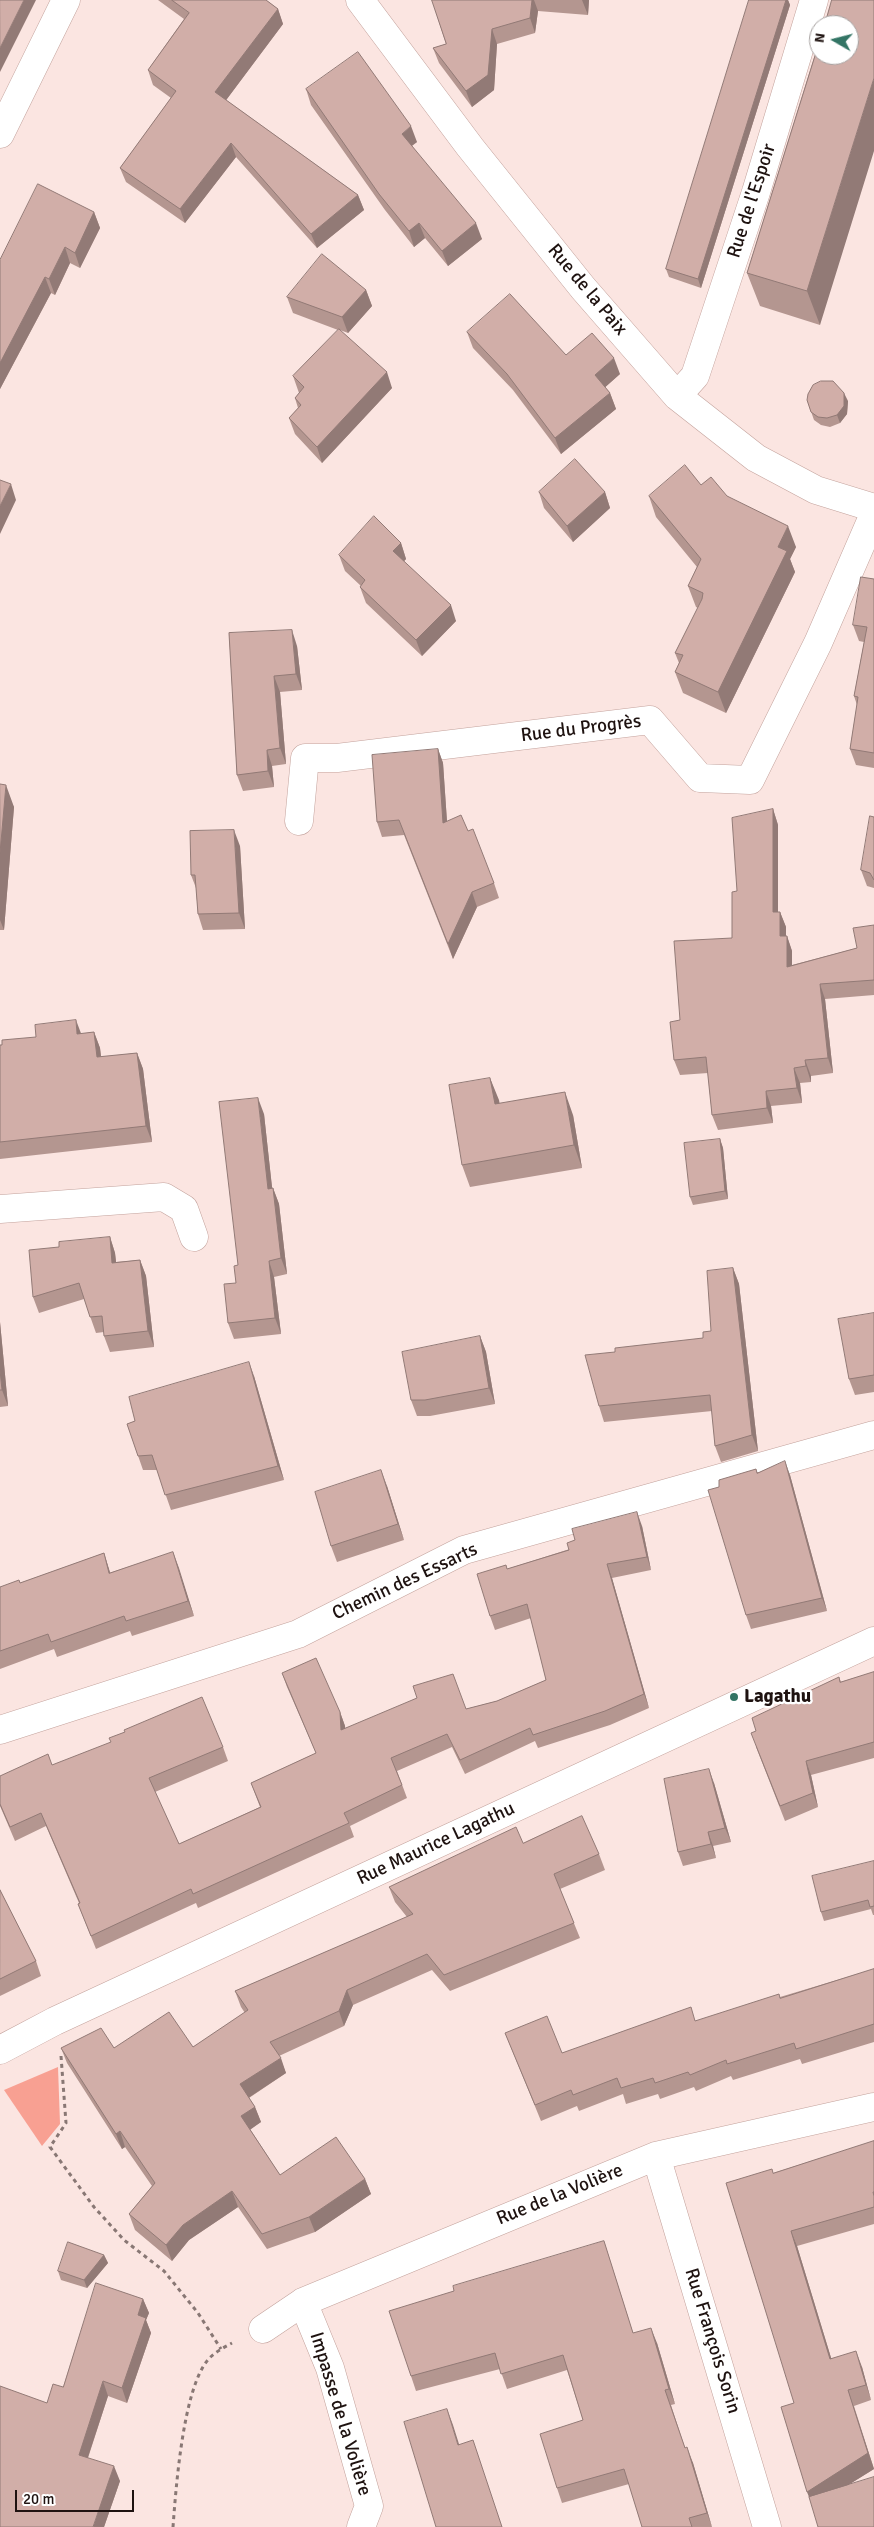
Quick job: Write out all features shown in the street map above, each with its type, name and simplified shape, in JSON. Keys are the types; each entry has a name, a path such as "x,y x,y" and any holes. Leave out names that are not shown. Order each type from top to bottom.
{"street":[{"path":"0,134 66,0"},
{"name":"Rue de la Paix","path":"360,0 476,155 583,288 677,396 756,458 816,490 874,508"},
{"name":"Rue de l'Espoir","path":"677,396 695,376 756,192 814,0"},
{"name":"Rue du Progrès","path":"299,821 305,758 337,758 650,720 700,778 750,780 818,642 874,514"},
{"path":"0,1209 164,1197 184,1209 194,1237"},
{"name":"Chemin des Essarts","path":"0,1730 298,1634 464,1550 874,1435"},
{"name":"Rue Maurice Lagathu","path":"0,2050 56,2021 874,1641"},
{"name":"Rue de la Volière","path":"263,2329 303,2302 656,2156 874,2107"},
{"name":"Rue François Sorin","path":"656,2156 767,2527"},
{"name":"Impasse de la Volière","path":"303,2302 330,2368 369,2506 362,2527"}],"path":[{"path":"56,2021 62,2062 66,2123 50,2147 94,2207 124,2240 164,2271 198,2313 221,2348 207,2361 197,2378 181,2450 173,2527"}],"shaded area":[{"path":"58,2067 60,2124 42,2146 4,2090"}],"building":[{"path":"0,0 24,0 0,48"},
{"path":"172,0 266,0 278,9 215,92 358,195 311,234 231,143 180,209 120,168 176,91 148,70 189,13"},
{"path":"432,0 532,0 530,18 492,29 488,75 466,91 433,48 446,44"},
{"path":"749,0 786,0 698,279 666,269"},
{"path":"832,0 874,0 874,78 807,291 747,273 812,65 859,65 859,15 828,15"},
{"path":"358,52 411,126 402,134 476,223 442,251 419,223 409,231 379,194 306,89"},
{"path":"38,184 94,212 75,253 65,247 49,279 45,277 0,363 0,260"},
{"path":"322,254 366,290 342,317 287,297"},
{"path":"510,294 566,355 592,333 614,358 595,375 610,393 555,438 507,374 467,332"},
{"path":"339,329 387,372 317,447 289,418 301,405 295,398 304,387 293,376"},
{"path":"821,381 833,381 844,393 844,406 837,415 827,418 818,417 811,412 807,400 808,394 813,385"},
{"path":"575,459 605,492 567,526 539,492"},
{"path":"685,465 701,485 711,477 727,496 788,526 778,547 787,551 718,692 675,672 683,655 675,653 702,599 703,593 688,586 701,559 649,496"},
{"path":"0,480 11,484 0,506"},
{"path":"374,516 401,543 393,551 451,605 416,640 360,587 365,580 339,555"},
{"path":"861,577 874,579 874,753 850,749 858,697 854,696 867,627 853,625"},
{"path":"292,630 296,674 274,676 280,748 267,750 268,771 237,775 229,633"},
{"path":"438,749 443,823 461,815 468,831 473,829 494,883 472,892 448,944 399,820 377,822 372,755"},
{"path":"0,784 6,785 0,853"},
{"path":"773,809 773,912 780,912 780,936 787,936 787,967 857,948 853,928 874,925 874,980 820,984 828,1058 805,1060 806,1066 794,1068 797,1088 766,1091 767,1108 712,1115 706,1057 674,1060 670,1022 680,1020 674,941 732,938 732,892 737,891 732,818"},
{"path":"870,816 874,817 874,880 870,873 861,870"},
{"path":"234,830 239,913 198,914 195,875 191,875 190,831"},
{"path":"76,1020 77,1034 94,1032 97,1057 137,1053 146,1126 0,1142 0,1045 2,1045 2,1040 36,1037 35,1025"},
{"path":"490,1078 495,1104 565,1092 574,1145 462,1165 449,1085"},
{"path":"258,1098 268,1189 273,1188 281,1258 269,1261 275,1318 228,1323 224,1284 236,1283 234,1266 238,1265 219,1102"},
{"path":"720,1139 725,1191 690,1197 684,1143"},
{"path":"110,1237 112,1263 140,1260 148,1331 104,1336 102,1316 90,1317 79,1283 33,1297 29,1250 59,1247 59,1242"},
{"path":"733,1268 752,1435 715,1446 710,1395 599,1406 585,1355 615,1352 615,1348 703,1338 703,1332 711,1331 707,1271"},
{"path":"874,1313 874,1375 849,1379 838,1319"},
{"path":"480,1336 489,1388 425,1400 411,1400 402,1352"},
{"path":"249,1362 278,1466 165,1495 152,1455 138,1456 127,1424 135,1421 129,1397"},
{"path":"0,1370 2,1390 0,1390"},
{"path":"785,1461 822,1598 746,1615 708,1490 719,1487 719,1480 756,1469 757,1473"},
{"path":"381,1470 398,1524 331,1546 315,1492"},
{"path":"637,1512 647,1557 607,1564 644,1694 605,1711 533,1735 530,1728 460,1760 447,1734 391,1758 402,1785 344,1813 349,1823 193,1894 191,1889 91,1936 78,1904 80,1903 41,1813 10,1827 0,1804 0,1776 48,1754 52,1765 111,1742 109,1738 125,1732 124,1730 202,1697 223,1747 149,1778 179,1844 261,1807 251,1783 316,1753 282,1673 316,1658 340,1712 341,1730 417,1698 413,1686 453,1674 466,1709 497,1701 546,1680 527,1604 490,1616 477,1574 506,1565 507,1569 569,1550 567,1543 575,1540 572,1529"},
{"path":"173,1552 188,1601 126,1621 124,1616 51,1642 48,1634 0,1651 0,1587 19,1580 20,1583 104,1553 109,1573"},
{"path":"874,1672 874,1742 806,1761 813,1793 780,1806 751,1733 756,1731 752,1718 839,1677 840,1682"},
{"path":"709,1769 725,1828 708,1832 711,1844 678,1852 664,1779"},
{"path":"582,1816 599,1854 554,1874 574,1923 444,1975 427,1954 347,1990 339,2011 270,2042 281,2058 240,2084 255,2107 241,2116 280,2175 336,2137 365,2179 309,2217 262,2234 232,2191 183,2225 166,2245 129,2214 155,2183 120,2131 116,2134 61,2048 101,2028 114,2048 169,2012 193,2047 248,2010 235,1991 413,1914 389,1887 516,1827 523,1843"},
{"path":"874,1861 874,1906 870,1907 868,1900 821,1912 812,1876"},
{"path":"0,1890 36,1961 0,1979"},
{"path":"874,1969 874,2024 796,2049 794,2043 727,2064 726,2060 690,2075 688,2072 655,2083 653,2078 621,2088 617,2078 573,2095 571,2090 535,2105 505,2033 547,2016 562,2053 691,2007 695,2021 779,1994 780,1998"},
{"path":"874,2141 874,2207 791,2231 830,2359 856,2351 866,2385 848,2390 868,2453 807,2492 781,2407 794,2403 726,2183 772,2169 773,2173"},
{"path":"604,2241 633,2333 651,2328 669,2389 665,2390 685,2448 687,2447 707,2513 689,2518 692,2527 642,2527 624,2469 557,2488 540,2434 583,2420 563,2355 501,2374 495,2353 411,2376 389,2311 454,2291 453,2286"},
{"path":"68,2242 104,2255 84,2280 58,2271"},
{"path":"96,2283 143,2299 138,2315 146,2318 122,2388 103,2381 79,2455 114,2466 93,2527 0,2527 0,2386 47,2403 53,2384 63,2387"},
{"path":"447,2409 458,2445 473,2440 502,2527 436,2527 404,2422"},
{"path":"874,2477 874,2527 818,2527 809,2497"}],"place":[{"name":"Lagathu","path":"734,1697"}]}
